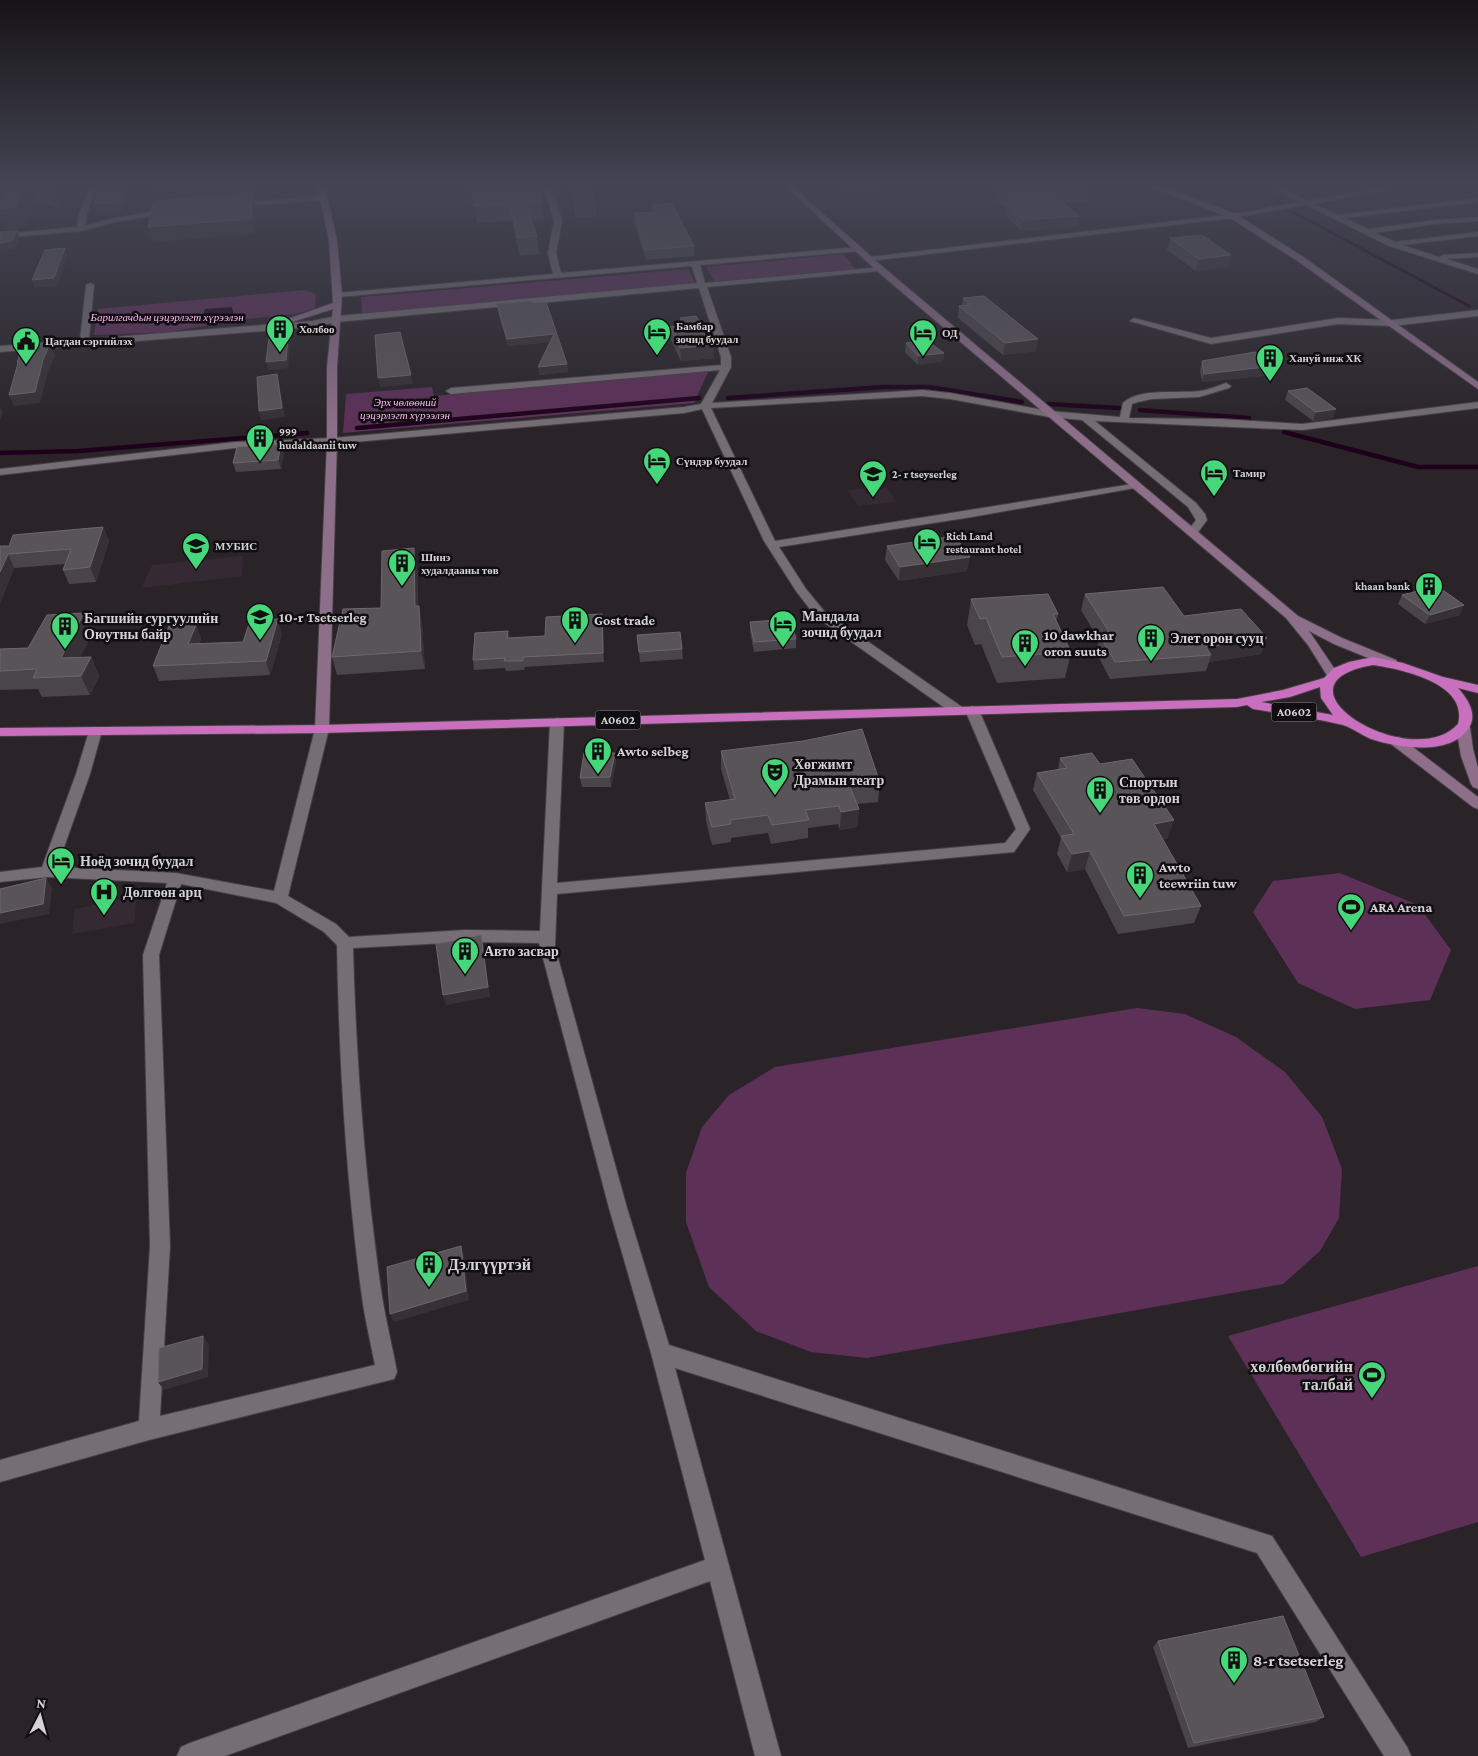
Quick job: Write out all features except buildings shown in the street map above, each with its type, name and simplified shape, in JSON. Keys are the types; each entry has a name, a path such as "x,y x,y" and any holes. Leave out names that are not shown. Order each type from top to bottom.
{"highway":[{"name":"A0602","path":"1236,704 1285,694 1329,677 1342,667 1356,662 1392,663 1416,669 1438,679 1478,689"},
{"name":"A0602","path":"1329,677 1326,695 1335,709 1351,723 1374,735 1396,741 1418,743 1438,742 1453,736 1469,720 1464,705 1454,692 1438,679"},
{"name":"A0602","path":"0,732 322,729 957,710 1236,704 1293,711 1351,723"}],"street":[{"path":"280,898 322,729 332,441 332,367 338,300 335,268"},
{"path":"555,268 557,275"},
{"path":"292,319 338,300 557,275 638,268"},
{"path":"697,268 715,329 726,357 726,367 706,406"},
{"path":"1313,268 1478,386"},
{"path":"1466,268 1478,272"},
{"path":"176,336 244,324 292,319 337,319 880,269 1049,414 1290,615 1314,644 1329,677"},
{"path":"84,342 90,285"},
{"path":"1134,321 1211,341 1338,321 1392,323 1478,313"},
{"path":"0,349 312,324 337,319"},
{"path":"451,392 726,367"},
{"path":"1124,420 1128,403 1132,400 1203,394 1226,386"},
{"path":"0,472 235,445 332,441 684,410 706,406 922,393 950,396 1049,414 1124,420 1222,422 1302,427 1478,405"},
{"path":"706,406 772,545 806,598 820,614 957,710"},
{"path":"1086,417 1200,514 1202,520 1192,533"},
{"path":"772,545 972,514 1135,485"},
{"path":"1290,615 1338,640 1392,663"},
{"path":"549,890 1009,848 1023,829 972,710"},
{"path":"1469,720 1464,746 1467,759 1478,784"},
{"path":"558,722 547,947 618,1208 660,1353 768,1756"},
{"path":"48,872 83,774 95,731"},
{"path":"1396,741 1478,804"},
{"path":"0,877 48,872 176,878 280,898 326,925 345,943 347,1038 370,1291 387,1372 150,1429 0,1471"},
{"path":"150,1429 160,1246 151,955 176,878"},
{"path":"345,943 465,936 547,937"},
{"path":"660,1353 1264,1544 1398,1756"},
{"path":"190,1756 718,1567"}],"shaded area":[{"path":"232,307 234,316 202,319 205,309"},
{"name":"2- r tseyserleg","path":"887,487 896,502 858,506 848,490 863,489 866,494 875,493 873,489"},
{"name":"МУБИС","path":"243,556 242,576 142,588 152,565"},
{"name":"Дөлгөөн арц","path":"137,896 134,923 72,934 75,909"}],"green space":[{"path":"707,268 854,268 857,271 716,285"},
{"path":"688,269 697,286 362,316 361,297"},
{"name":"Барилгачдын цэцэрлэгт хүрээлэн","path":"304,290 316,294 315,308 296,314 238,320 169,332 94,335 98,309"},
{"name":"Эрх чөлөөний цэцэрлэгт хүрээлэн","path":"709,370 694,403 343,433 346,394 432,387 434,396"},
{"name":"ARA Arena","path":"1340,873 1418,905 1451,950 1430,1000 1355,1009 1298,983 1253,912 1273,881"},
{"path":"1137,1008 1185,1014 1236,1037 1285,1072 1322,1117 1342,1169 1339,1218 1320,1251 1283,1284 867,1358 811,1352 756,1331 709,1287 686,1222 686,1173 702,1127 729,1095 775,1067"},
{"name":"хөлбөмбөгийн талбай","path":"1478,1266 1478,1522 1361,1557 1228,1336"}],"waterway":[{"path":"1398,268 1469,306"},
{"path":"728,398 884,387 929,387 1022,402"},
{"path":"357,428 699,398"},
{"path":"1048,404 1119,408"},
{"path":"1140,410 1249,418"},
{"path":"1284,432 1418,467 1478,467"},
{"path":"0,453 78,451 307,433"}],"place":[{"name":"Холбоо","path":"280,353"},
{"name":"Бамбар зочид буудал","path":"657,356"},
{"name":"ОД","path":"923,357"},
{"name":"Цагдан сэргийлэх","path":"26,365"},
{"name":"Хануй инж ХК","path":"1270,382"},
{"name":"999 hudaldaanii tuw","path":"260,462"},
{"name":"Сүндэр буудал","path":"657,485"},
{"name":"Тамир","path":"1214,497"},
{"name":"2- r tseyserleg","path":"873,498"},
{"name":"Rich Land restaurant hotel","path":"927,566"},
{"name":"МУБИС","path":"196,570"},
{"name":"Шинэ худалдааны төв","path":"402,587"},
{"name":"khaan bank","path":"1429,610"},
{"name":"10-r Tsetserleg","path":"260,641"},
{"name":"Gost trade","path":"575,644"},
{"name":"Мандала зочид буудал","path":"783,648"},
{"name":"Багшийн сургуулийн Оюутны байр","path":"65,650"},
{"name":"Элет орон сууц","path":"1151,662"},
{"name":"10 dawkhar oron suuts","path":"1025,667"},
{"name":"Awto selbeg","path":"598,775"},
{"name":"Хөгжимт Драмын театр","path":"775,796"},
{"name":"Спортын төв ордон","path":"1100,814"},
{"name":"Ноёд зочид буудал","path":"61,885"},
{"name":"Awto teewriin tuw","path":"1140,899"},
{"name":"Дөлгөөн арц","path":"104,916"},
{"name":"ARA Arena","path":"1351,931"},
{"name":"Авто засвар","path":"465,975"},
{"name":"Дэлгүүртэй","path":"429,1288"},
{"name":"хөлбөмбөгийн талбай","path":"1372,1399"},
{"name":"8-r tsetserleg","path":"1234,1684"}]}
